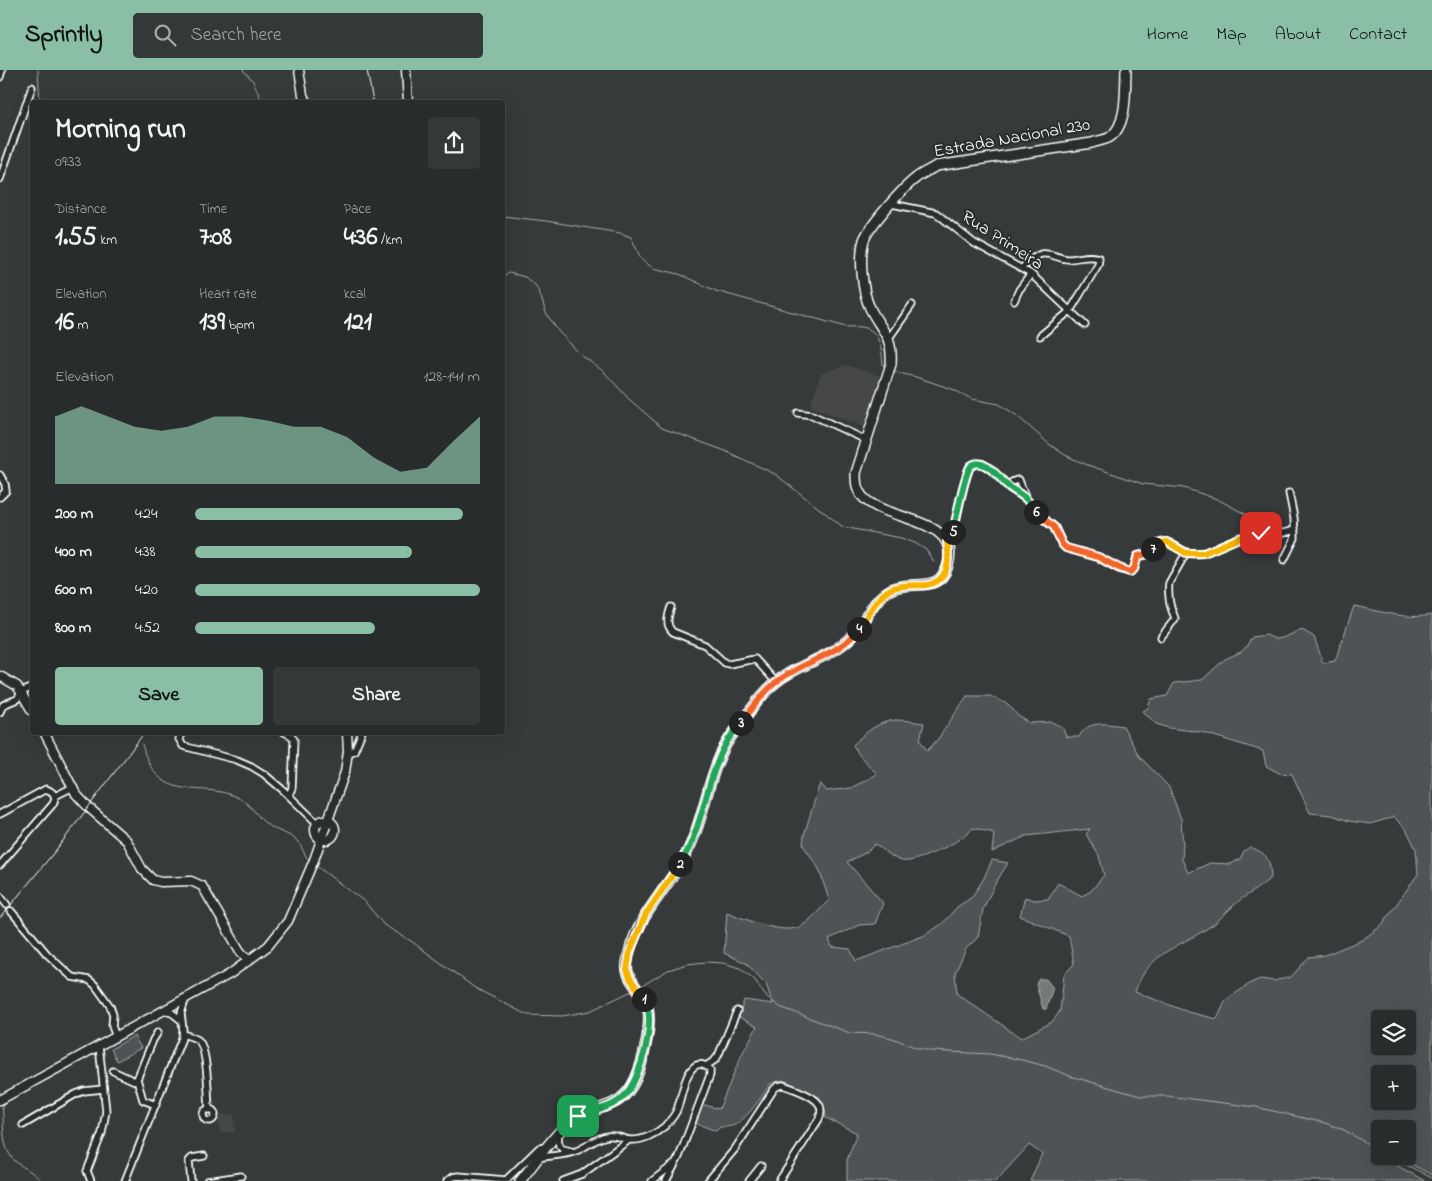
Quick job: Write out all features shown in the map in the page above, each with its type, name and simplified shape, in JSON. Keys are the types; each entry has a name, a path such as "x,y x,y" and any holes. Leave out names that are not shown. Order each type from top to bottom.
{"main road":[{"path":"299,70 305,100"},
{"path":"406,70 408,100"},
{"name":"Estrada Nacional 230","path":"947,542 939,532 872,504 862,496 856,485 856,473 889,368 892,352 889,338 870,307 865,291 861,256 864,239 871,226 916,177 936,166 1092,143 1110,137 1118,128 1124,111 1126,70"},
{"path":"520,1181 565,1126 578,1116 614,1104 631,1089 637,1075 650,1019 647,1002 627,970 627,964 638,929 653,902 680,865 691,844 716,767 727,741 776,682 838,648 850,639 858,631 878,600 889,590 902,586 928,585 942,576 947,568 949,558 947,542"},
{"path":"0,676 18,686 30,707"},
{"path":"46,735 73,787 88,807 127,841 142,869 148,876 161,882 190,881 202,886 242,950 247,953 249,961"},
{"path":"328,820 345,772 348,753 347,735"},
{"path":"322,820 328,820 334,824 335,834 331,838 321,840 315,832 317,823 322,820"},
{"path":"0,1100 238,969 268,946 288,921 313,864 321,840"},
{"path":"242,950 251,952 262,950"},
{"path":"238,969 242,950"}],"street":[{"path":"0,77 2,70"},
{"path":"0,179 32,87"},
{"name":"Rua Primeira","path":"892,204 936,213 974,243 1031,274 1085,325"},
{"path":"1022,268 1034,257 1042,254 1066,259 1095,256 1099,258 1098,265 1070,311 1040,336"},
{"path":"1014,301 1019,290 1031,274"},
{"path":"889,338 912,305"},
{"path":"798,413 812,415 866,440"},
{"path":"947,542 952,537 970,466 983,464 992,470 1009,488 1026,499"},
{"path":"0,475 5,484 6,491 0,497"},
{"path":"1009,488 1012,482 1019,480 1026,499 1040,517 1054,527 1066,548 1098,557 1123,570 1132,572 1138,556 1148,554 1162,542 1167,542 1186,553 1204,553 1250,535 1261,533 1288,534 1295,530"},
{"path":"1284,560 1295,538 1289,493"},
{"path":"1161,637 1175,619 1168,588 1186,553"},
{"path":"671,607 668,623 673,632 705,645 725,663 729,664 755,659 776,682"},
{"path":"0,712 3,705 17,699 22,692 30,688"},
{"path":"181,735 179,739 183,746 238,760 258,770 276,783 317,823"},
{"path":"289,795 292,788 294,737 290,735"},
{"path":"348,753 354,751 361,735"},
{"path":"276,783 286,784 292,778"},
{"path":"0,865 52,804 55,796 73,787"},
{"path":"0,814 46,789 53,792 55,796"},
{"path":"0,896 47,954 72,977 89,980 95,985 110,1006 113,1015 112,1026 116,1037"},
{"path":"179,1016 186,998"},
{"path":"125,1181 183,1034 179,1016 174,1005"},
{"path":"164,1011 179,1016"},
{"path":"706,1066 716,1060 737,1011"},
{"path":"156,1105 143,1100 137,1082 153,1040 158,1032"},
{"path":"183,1034 200,1042 207,1068 209,1110"},
{"path":"91,1181 88,1171 102,1133 106,1110 99,1046"},
{"path":"563,1181 582,1174 629,1140 657,1133 667,1124 678,1109 688,1073 692,1068 699,1065 706,1066 710,1069 710,1076 677,1162 666,1181"},
{"path":"113,1071 137,1082"},
{"path":"708,1181 735,1149 774,1089 784,1085 815,1100 821,1108 821,1114 779,1181"},
{"path":"23,1125 76,1094 103,1089"},
{"path":"538,1158 576,1152 606,1136 612,1135 629,1140"},
{"path":"447,1181 458,1176 506,1180 539,1148 552,1144 568,1151 576,1152"},
{"path":"552,1144 556,1153 560,1154"},
{"path":"191,1181 189,1161 192,1158 204,1156"},
{"path":"652,1181 677,1162"},
{"path":"749,1181 760,1166"},
{"path":"207,1181 240,1176"}],"shaded area":[{"path":"846,365 880,376 864,427 810,406 821,373"},
{"path":"1354,606 1403,616 1432,615 1432,1175 1413,1165 1416,1165 1416,1120 1371,1120 1371,1165 1396,1165 1425,1181 1030,1181 1042,1154 1029,1145 996,1181 847,1181 847,1160 857,1133 826,1118 825,1109 819,1097 783,1080 770,1084 748,1114 732,1126 720,1127 716,1131 695,1123 701,1104 719,1109 742,1054 757,1027 739,1017 744,1000 773,1004 766,984 746,963 724,953 727,912 765,926 786,929 796,928 810,920 829,900 819,869 803,845 804,835 820,783 827,791 851,788 877,774 860,756 853,745 867,732 878,725 890,721 924,723 920,740 927,751 938,739 967,696 990,696 1008,704 1018,716 1030,723 1052,722 1063,728 1066,737 1079,737 1087,727 1098,724 1123,726 1139,756 1169,787 1181,819 1182,859 1188,873 1210,863 1231,864 1240,859 1244,851 1250,847 1261,852 1267,858 1271,878 1237,902 1214,924 1158,958 1148,967 1135,992 1188,1012 1217,1019 1226,1000 1251,983 1260,979 1274,981 1291,977 1309,957 1325,955 1362,940 1381,926 1418,874 1416,849 1406,829 1394,817 1370,824 1349,821 1332,815 1310,813 1292,774 1279,773 1266,766 1263,751 1201,732 1169,728 1156,724 1143,711 1148,708 1151,699 1167,696 1174,683 1202,680 1225,659 1241,652 1252,637 1266,635 1275,639 1302,630 1314,637 1323,663 1335,661","holes":["973,828 994,833 992,852 1026,836 1090,829 1086,834 1099,856 1104,875 1091,891 1082,896 1058,883 1048,899 1034,900 1025,897 1020,916 1069,936 1074,964 1064,975 1060,1011 1052,1022 1021,1038 957,994 955,973 966,949 978,937 983,909 1008,863 992,860 983,880 971,898 957,907 942,924 923,936 856,961 850,949 832,947 829,939 859,925 875,924 883,903 847,862 867,852 875,844 899,860 908,861 928,855 950,845"]},
{"path":"1039,979 1046,979 1053,988 1046,1009 1043,1009 1036,984"},
{"path":"134,1036 141,1048 117,1061 111,1049"},
{"path":"234,1114 235,1132 220,1133 218,1115"}],"waterway":[{"path":"38,70 40,100"},
{"path":"243,70 253,81 261,100"},
{"path":"505,216 620,233 631,237 641,259 653,268 679,274 716,291 846,327 866,328 871,330 877,338 881,349 883,365 887,367"},
{"path":"505,275 509,273 525,277 535,285 539,291 546,313 558,331 581,355 603,371 629,399 662,428 723,450 775,474 843,527 901,538 915,543 926,550 934,562"},
{"path":"893,370 952,389 972,399 999,404 1016,415 1049,444 1065,455 1085,464 1143,484 1184,488 1217,499 1249,516"},
{"path":"142,744 150,765 160,778 173,785 232,795 246,803 267,825 295,839 310,861"},
{"path":"315,865 365,902 384,925 411,941 475,988 527,1015 562,1016 590,1011 634,990"},
{"path":"640,987 668,970 687,964 723,963 740,968 755,980 765,995 780,1007 850,1033 875,1034 931,1051 990,1054 1022,1060 1140,1096 1167,1096 1256,1107 1325,1123 1344,1130 1371,1146"},
{"path":"2,1105 7,1150 16,1162 41,1181"},
{"path":"1407,1165 1432,1178"}],"railway":[{"path":"367,70 373,100"},
{"path":"0,918 56,850 143,735"}],"route":[{"path":"578,1116 614,1104 623,1098 631,1089 637,1075 650,1019 647,1002 630,978 627,970 630,951 646,914 680,865 691,844 716,767 727,741 775,683 838,648 850,639 858,631 884,593 895,587 928,585 942,576 947,568 949,558 947,542 952,537 963,488 972,464 983,464 992,470 1009,488 1026,499 1040,517 1054,527 1066,548 1098,557 1130,572 1134,569 1138,556 1148,554 1162,542 1167,542 1186,553 1194,554 1204,553 1239,538 1261,533"}]}
